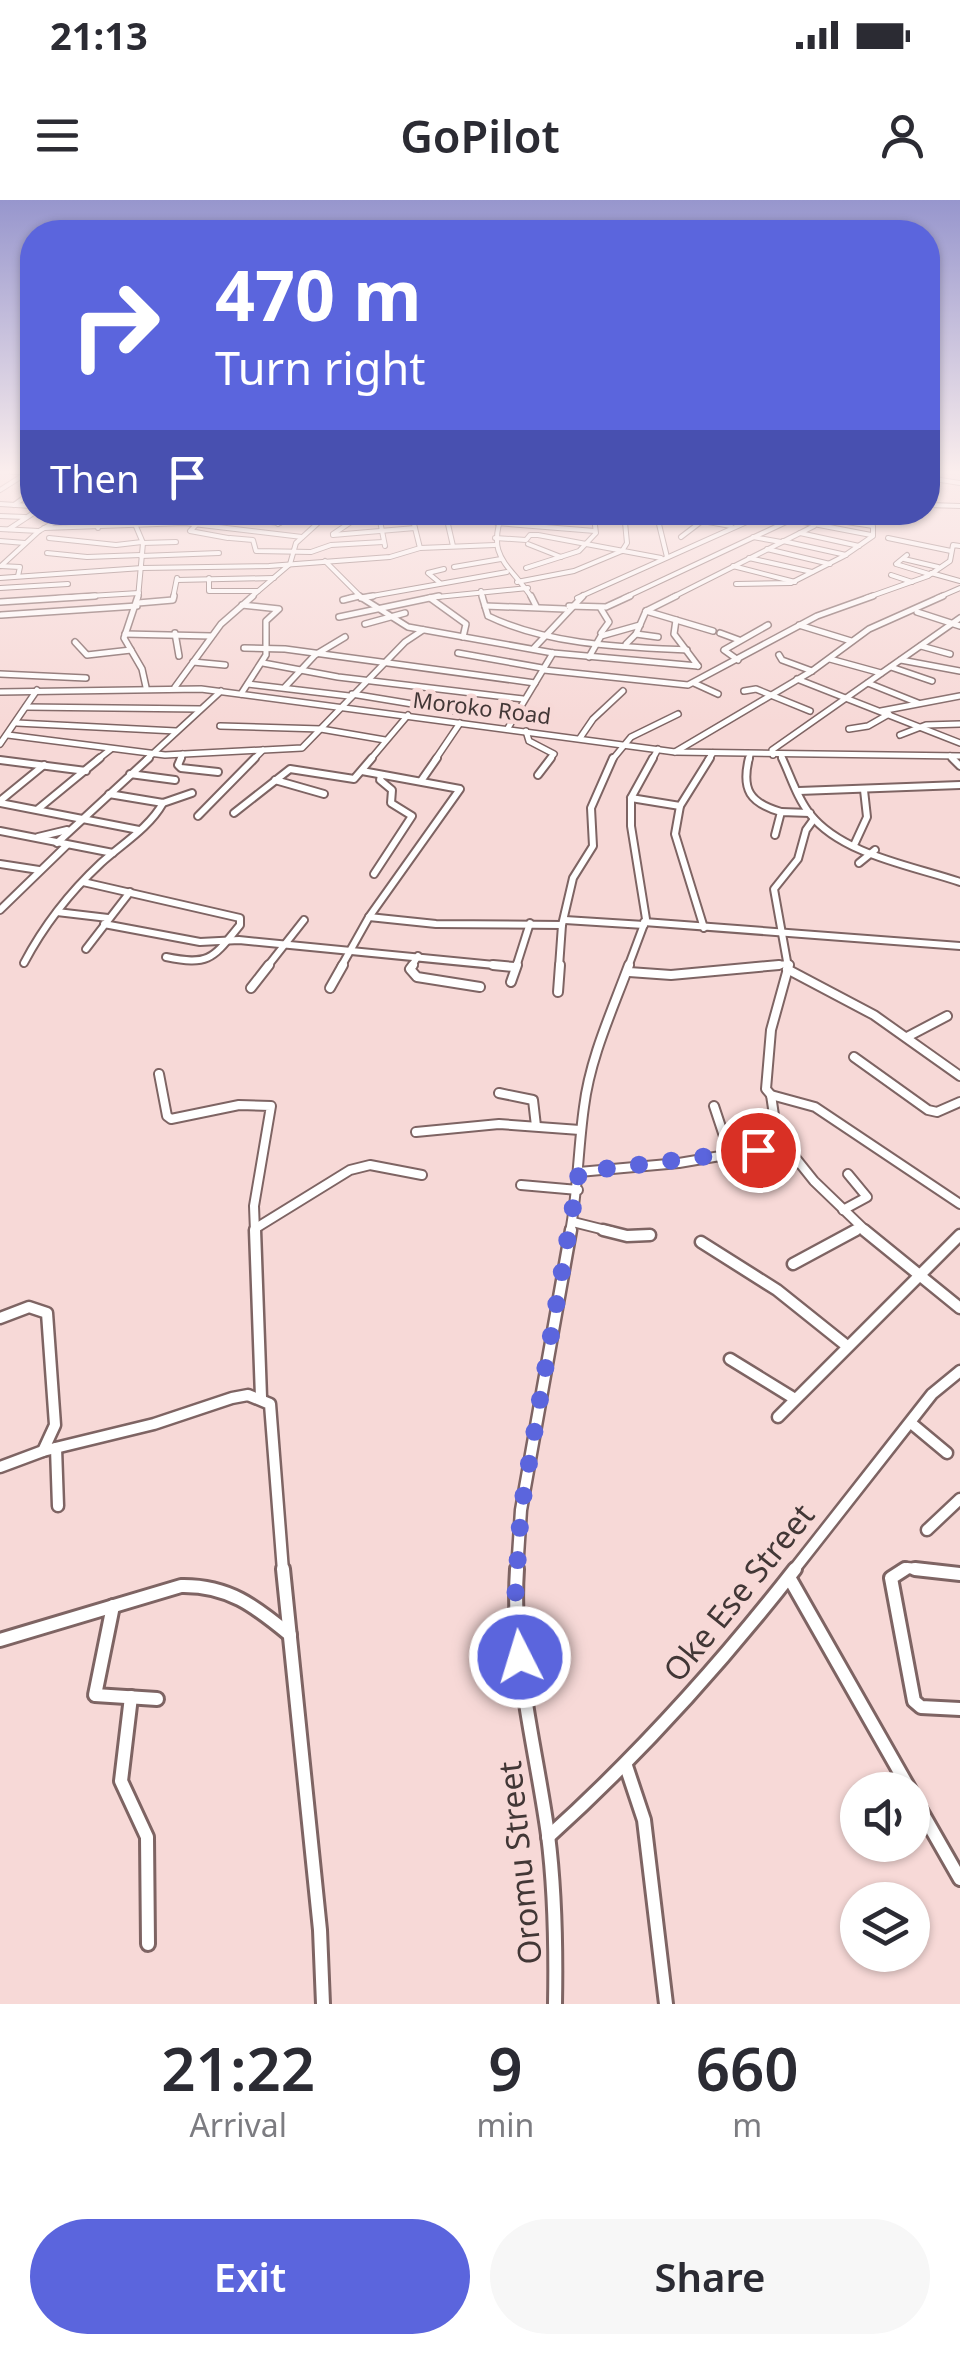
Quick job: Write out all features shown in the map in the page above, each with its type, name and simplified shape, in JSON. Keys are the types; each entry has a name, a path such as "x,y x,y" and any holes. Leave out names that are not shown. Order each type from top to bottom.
{"street":[{"path":"69,555 136,555"},
{"path":"141,555 137,604 125,634 146,676 146,687"},
{"path":"218,567 220,555"},
{"path":"175,687 212,636 290,564 291,555"},
{"path":"1,582 18,576 396,555"},
{"path":"500,555 517,582 527,588 536,606"},
{"path":"556,555 561,557"},
{"path":"343,600 526,568 565,555"},
{"path":"517,582 574,571 614,555"},
{"path":"649,555 665,557"},
{"path":"534,648 580,596 669,555"},
{"path":"485,606 601,608 713,555"},
{"path":"626,644 648,612 755,555"},
{"path":"793,555 830,564"},
{"path":"736,584 780,586 796,582 846,555"},
{"path":"458,654 678,686 694,683 799,625 930,574 948,562 950,555"},
{"path":"939,568 905,557 896,564 960,585"},
{"path":"749,558 812,572"},
{"path":"353,559 360,568"},
{"path":"454,567 501,559"},
{"path":"325,561 375,608 423,630 552,653 698,666"},
{"path":"948,562 960,564"},
{"path":"296,574 303,563"},
{"path":"1,566 20,567 18,576"},
{"path":"732,566 796,582"},
{"path":"768,576 786,566"},
{"path":"138,593 3,602 0,616 35,616 172,600 176,568"},
{"path":"686,568 713,575"},
{"path":"440,582 428,573 444,569"},
{"path":"106,580 110,570"},
{"path":"66,597 72,573"},
{"path":"890,575 912,582"},
{"path":"22,588 26,576"},
{"path":"209,578 208,591 258,592"},
{"path":"177,580 274,578"},
{"path":"339,616 430,598 527,588 536,579"},
{"path":"1,582 22,588 68,584"},
{"path":"675,752 812,671 869,629 915,612 960,585"},
{"path":"481,591 494,620 545,634 687,650"},
{"path":"430,598 466,624 463,637"},
{"path":"241,694 263,663 266,621 279,608 242,605"},
{"path":"589,657 592,641 609,622 601,608"},
{"path":"648,612 738,640"},
{"path":"915,612 958,622"},
{"path":"365,624 405,613"},
{"path":"676,620 674,634 698,666 710,675"},
{"path":"812,816 772,750 958,622"},
{"path":"599,635 640,625"},
{"path":"799,625 850,642"},
{"path":"738,660 724,650 768,626"},
{"path":"8,735 151,754 302,748 351,695 387,664 403,640 423,630"},
{"path":"175,633 178,656"},
{"path":"125,634 212,636"},
{"path":"636,634 658,637"},
{"path":"285,687 315,655 344,638"},
{"path":"75,642 87,656 131,650"},
{"path":"921,646 950,654"},
{"path":"244,648 535,684"},
{"path":"508,728 552,653"},
{"path":"779,655 784,661 812,671"},
{"path":"830,659 881,674"},
{"path":"902,660 960,671"},
{"path":"192,662 225,665"},
{"path":"263,663 522,700"},
{"path":"891,667 932,680"},
{"path":"0,674 86,678"},
{"path":"796,679 960,743"},
{"path":"694,683 718,694"},
{"path":"868,683 918,703"},
{"path":"248,684 473,714"},
{"name":"Moroko Road","path":"0,692 146,687 221,690 675,752 960,756"},
{"path":"744,692 752,688 810,712"},
{"path":"0,744 37,690"},
{"path":"56,843 221,690"},
{"path":"580,738 593,719 623,691"},
{"path":"849,729 868,726 885,712 960,696"},
{"path":"26,707 200,709"},
{"path":"558,992 556,975 572,878 593,846 591,808 615,754 624,744 678,714"},
{"path":"234,814 296,768 354,779 408,715"},
{"path":"17,723 176,731"},
{"path":"421,781 460,723"},
{"path":"900,735 920,727 960,724"},
{"path":"220,726 320,730 385,740"},
{"path":"526,730 530,741 554,754 538,775"},
{"path":"38,808 112,749"},
{"path":"644,923 631,798 658,749"},
{"path":"198,816 263,750"},
{"path":"704,928 675,834 680,806 713,753"},
{"path":"184,754 180,768 218,772"},
{"path":"750,754 744,778 748,793 760,806 812,816 855,843 960,882"},
{"path":"950,756 960,766"},
{"path":"0,760 86,770"},
{"path":"140,764 146,774"},
{"path":"0,802 44,765"},
{"path":"330,988 369,917 460,791 456,787 362,770"},
{"path":"130,774 175,780"},
{"path":"374,874 412,816 392,803 392,790 380,780 382,775"},
{"path":"275,780 324,794"},
{"path":"799,791 960,785"},
{"path":"855,843 869,815 870,804 864,790"},
{"path":"108,794 163,802 192,794"},
{"path":"631,798 680,806"},
{"path":"0,802 138,830"},
{"path":"24,962 33,942 83,882 155,816 163,802"},
{"path":"775,835 781,812"},
{"path":"812,816 796,862 779,877 775,897 788,967 771,1034 766,1089 770,1094 815,1107 960,1204"},
{"path":"38,838 67,830"},
{"path":"0,831 113,852"},
{"path":"0,910 67,845"},
{"path":"859,863 875,850"},
{"path":"0,864 39,870"},
{"path":"83,882 238,916 240,925 206,964 166,958"},
{"path":"86,949 130,892"},
{"path":"57,912 216,944 230,940 514,967"},
{"path":"369,917 436,924 644,923 960,946"},
{"path":"251,988 304,920"},
{"name":"Oromu Street","path":"555,2004 548,1837 528,1722 515,1600 521,1510 578,1190 580,1130 596,1059 644,923"},
{"path":"511,982 530,924"},
{"path":"418,956 410,969 418,977 480,987"},
{"path":"629,972 671,975 788,967 874,1015 960,1076"},
{"path":"907,1037 946,1016"},
{"path":"854,1057 928,1110 937,1112 960,1102"},
{"path":"159,1074 171,1119 239,1105 272,1106 254,1206 260,1397"},
{"path":"499,1093 533,1100 536,1126"},
{"path":"770,1094 771,1119 785,1146 860,1228 960,1308"},
{"path":"714,1106 730,1154"},
{"path":"416,1132 466,1125 580,1130"},
{"path":"579,1172 785,1146"},
{"path":"256,1228 350,1170 370,1165 422,1175"},
{"path":"843,1210 867,1197 848,1174"},
{"path":"520,1185 578,1190"},
{"path":"573,1222 627,1236 650,1235"},
{"path":"793,1264 860,1228"},
{"path":"778,1417 960,1235"},
{"path":"701,1242 777,1290 847,1346"},
{"path":"0,1318 29,1308 47,1313 55,1425 43,1451"},
{"path":"730,1359 796,1399"},
{"name":"Oke Ese Street","path":"548,1837 626,1766 790,1579 932,1394 960,1371"},
{"path":"0,1467 43,1451 154,1424 215,1402 248,1395 270,1404 320,1930 323,2004"},
{"path":"911,1422 947,1453"},
{"path":"56,1448 58,1506"},
{"path":"927,1530 960,1499"},
{"path":"960,1574 907,1568 892,1578 914,1701 920,1707 960,1709"},
{"path":"790,1579 899,1772"},
{"path":"0,1640 181,1586 208,1584 230,1589 290,1635"},
{"path":"113,1606 95,1694 157,1698"},
{"path":"132,1697 121,1781 147,1837 148,1944"},
{"path":"626,1766 644,1820 666,2004"},
{"path":"930,1826 960,1879"}],"route":[{"path":"520,1657 515,1600 521,1510 579,1172 758,1150"}]}
